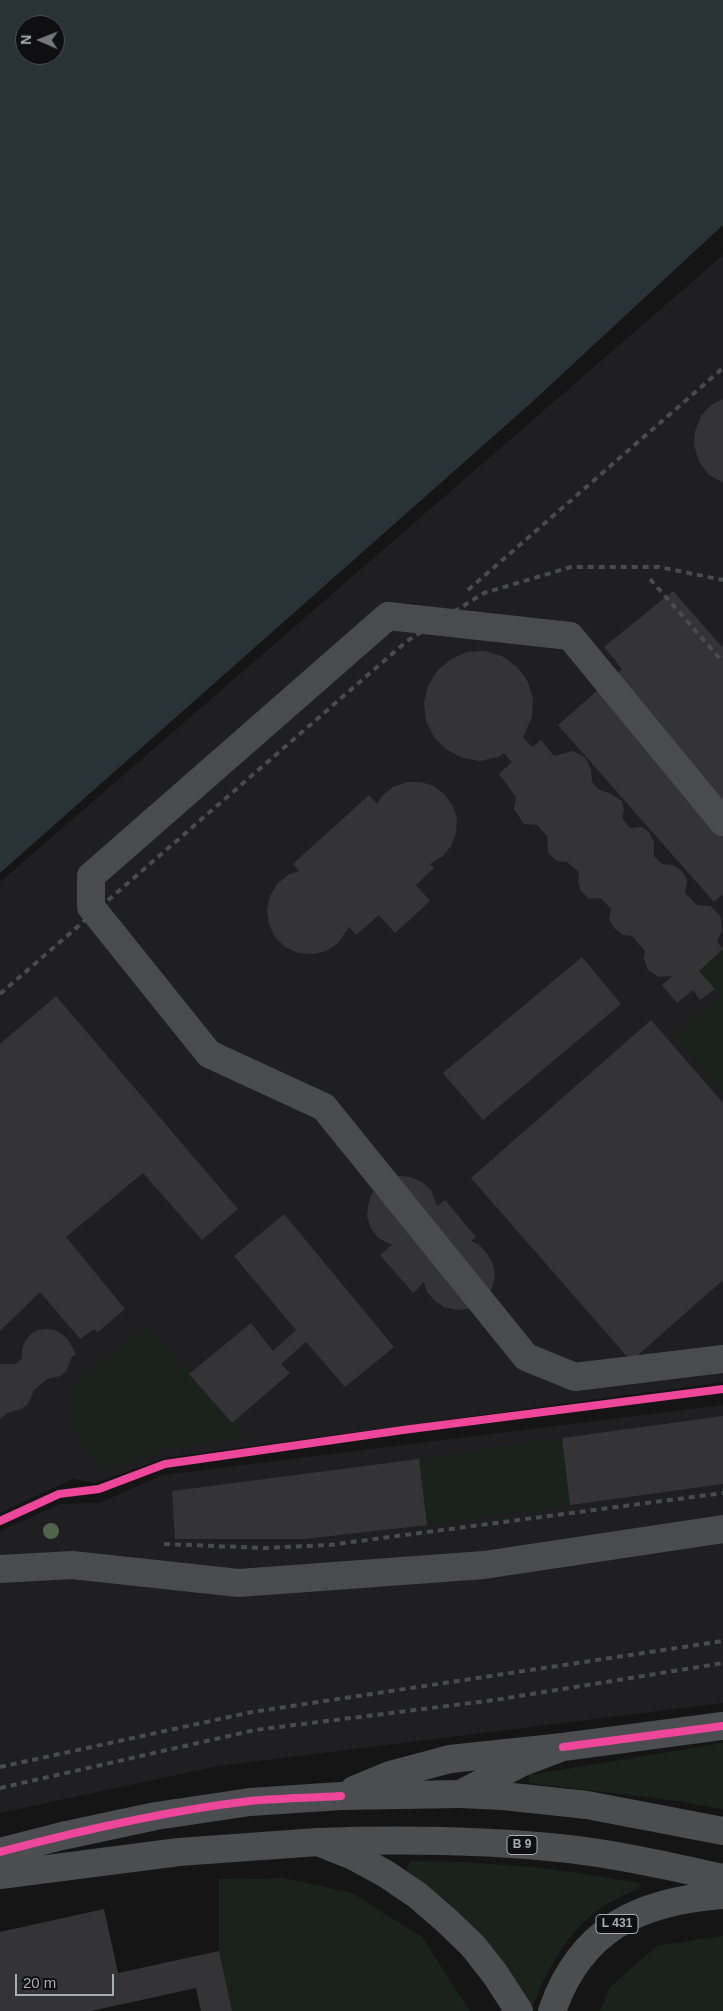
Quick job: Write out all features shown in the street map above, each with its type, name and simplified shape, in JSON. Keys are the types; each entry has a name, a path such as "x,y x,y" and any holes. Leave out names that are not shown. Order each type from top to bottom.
{"highway":[{"path":"460,1794 503,1796 587,1805 723,1831"},
{"name":"B 9","path":"318,1842 390,1839 569,1849 642,1860 723,1878"},
{"name":"L 431","path":"552,2011 569,1972 585,1951 604,1933 626,1918 644,1910 697,1897 723,1895"}],"main road":[{"path":"341,1796 390,1775 420,1765 450,1759 563,1747 723,1726"},
{"path":"0,1852 62,1836 156,1816 250,1802 341,1796 460,1794 521,1763 563,1747"},
{"path":"0,1875 180,1852 318,1842 353,1856 386,1874 417,1895 473,1946 519,2011"}],"lane":[{"path":"723,822 570,636 388,616 90,876 91,906 209,1054 324,1107 526,1357 575,1377 723,1359"},
{"path":"0,1569 72,1565 239,1583 484,1565 723,1530"}],"shaded area":[{"path":"0,0 723,0 723,225 531,403 0,873"},
{"path":"723,255 723,1382 165,1458 95,1483 73,1479 0,1513 0,882"},
{"path":"723,949 723,1094 674,1036 721,996 699,971"},
{"path":"147,1326 244,1437 167,1448 103,1472 69,1421 72,1387"},
{"path":"723,1405 723,1703 218,1766 0,1813 0,1531 60,1504 99,1503 163,1475"},
{"path":"562,1438 570,1505 427,1525 419,1459"},
{"path":"723,1743 723,1809 678,1801 529,1783 529,1775"},
{"path":"410,1861 466,1862 544,1868 641,1883 639,1888 601,1908 578,1928 552,1964 533,2005 523,2007 467,1921 447,1902 406,1870"},
{"path":"284,1878 352,1893 422,1937 470,2011 232,2011 219,1951 219,1879"},
{"path":"723,1936 723,2011 600,2011 610,1987 657,1946"}],"building":[{"path":"723,399 723,483 708,474 699,461 694,446 695,431 701,416 711,405"},
{"path":"673,591 723,648 723,894 714,902 558,725 622,669 604,647"},
{"path":"485,651 502,656 517,667 528,682 533,699 532,717 523,737 532,747 541,740 554,756 573,751 585,757 591,769 592,782 598,789 622,801 624,810 622,818 630,828 642,827 649,832 654,842 654,856 662,864 673,865 682,871 687,880 685,893 697,905 711,906 721,917 722,930 717,942 723,949 699,971 715,989 700,1000 693,990 677,1003 662,985 672,976 659,977 648,970 644,959 645,951 632,936 623,935 614,928 609,919 611,909 601,898 589,899 581,891 578,881 579,872 567,862 557,861 548,853 547,836 537,825 524,824 514,809 516,797 499,774 512,762 504,753 498,757 480,761 463,758 447,750 434,737 426,721 424,703 428,686 437,671 451,659 467,652"},
{"path":"407,782 421,782 434,786 445,795 453,806 457,819 456,833 451,846 443,856 430,864 434,868 416,885 430,901 395,933 379,915 356,935 349,927 337,944 326,951 313,954 298,953 285,947 275,937 269,924 267,910 270,896 277,884 288,875 299,871 293,864 369,795 377,804 382,796 393,787"},
{"path":"582,957 621,1004 483,1120 443,1073"},
{"path":"56,996 238,1209 202,1240 143,1173 66,1237 125,1309 98,1332 94,1329 80,1339 40,1292 0,1331 0,1044"},
{"path":"651,1020 723,1103 723,1280 631,1361 471,1178"},
{"path":"399,1176 411,1177 422,1182 431,1190 437,1206 445,1200 476,1237 471,1241 479,1245 487,1253 493,1264 495,1276 487,1298 478,1305 456,1310 444,1307 427,1292 424,1282 413,1293 380,1255 392,1245 378,1238 371,1228 367,1217 368,1206 371,1195 378,1186 388,1179"},
{"path":"284,1214 394,1347 345,1387 306,1342 281,1364 290,1373 232,1423 189,1374 251,1323 273,1351 296,1330 234,1256"},
{"path":"38,1330 55,1330 62,1334 76,1354 72,1357 66,1371 60,1376 47,1379 34,1390 28,1404 21,1409 7,1413 0,1419 0,1364 16,1364 22,1358 22,1349 25,1341 31,1334"},
{"path":"723,1416 723,1484 570,1505 562,1438"},
{"path":"419,1459 427,1525 305,1539 175,1539 172,1491"},
{"path":"104,1909 118,1973 219,1951 232,2011 201,2011 196,1988 91,2011 0,2011 0,1932"}],"railway":[{"path":"468,590 723,368"},
{"path":"0,994 407,641 484,593 571,567 659,567 723,580"},
{"path":"650,579 723,662"},
{"path":"164,1544 265,1548 329,1545 723,1493"},
{"path":"0,1767 252,1712 723,1641"},
{"path":"0,1788 255,1730 495,1700 723,1663"}],"cycle path":[{"path":"0,1521 59,1494 99,1489 165,1464 403,1430 723,1389"},
{"path":"563,1747 723,1726"},
{"path":"0,1852 93,1829 187,1810 250,1801 341,1796"}]}
